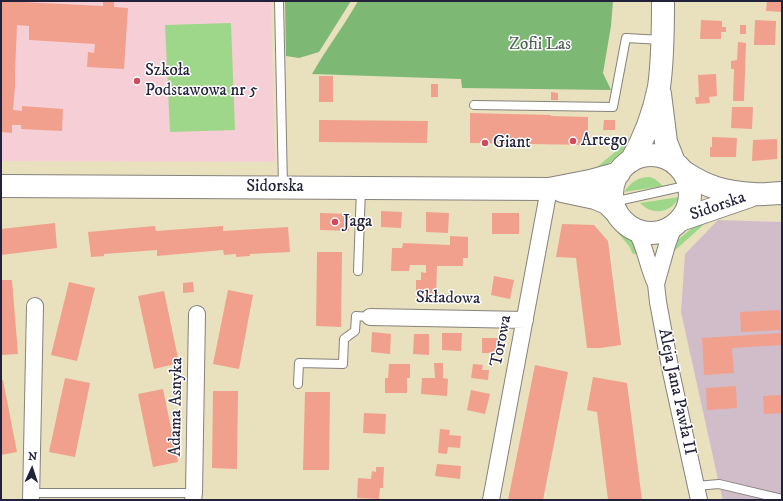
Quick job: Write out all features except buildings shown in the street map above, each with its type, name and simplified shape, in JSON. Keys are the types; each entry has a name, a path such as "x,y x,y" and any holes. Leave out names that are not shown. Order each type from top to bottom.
{"street":[{"path":"663,1 659,87 666,142 682,173 690,193 688,208 677,223"},
{"path":"615,207 613,186 638,149 653,110 659,87"},
{"name":"Sidorska","path":"1,186 549,188 590,181 625,167 645,156 653,155 660,156 682,173 712,188 755,194 782,193"},
{"name":"Sidorska","path":"549,188 595,198 607,203 615,207 625,223 641,232 655,233 668,229 677,223 755,194"},
{"name":"Torowa","path":"491,500 549,188"},
{"name":"Aleja Jana Pawła II","path":"656,284 667,244 677,223"},
{"name":"Aleja Jana Pawła II","path":"635,229 642,242 649,269 656,284 658,306 698,493"},
{"path":"31,496 35,306"},
{"name":"Adama Asnyka","path":"194,497 198,314"},
{"name":"Składowa","path":"370,316 525,320"}],"lane":[{"path":"279,1 283,187"},
{"path":"474,105 613,107 626,38 662,40"},
{"path":"615,207 682,173"},
{"path":"358,271 361,188"},
{"path":"298,384 299,363 343,364 344,339 355,331 356,316 370,316"},
{"path":"698,493 719,484 782,499"},
{"path":"31,496 194,497"}],"shaded area":[{"name":"Szkoła Podstawowa nr 5","path":"1,1 271,1 275,162 1,161"},
{"path":"718,220 782,222 782,500 723,500 719,484 681,312 685,254"}],"green space":[{"path":"285,1 351,1 319,52 299,58 286,56"},
{"name":"Zofii Las","path":"358,1 613,1 611,26 603,73 611,90 462,88 461,79 312,74"},
{"path":"231,23 235,130 170,132 165,25"},
{"path":"633,134 627,148 603,168 595,172 596,168 622,146"},
{"path":"650,177 655,179 663,186 624,192 629,185 635,181"},
{"path":"679,197 672,207 661,211 650,210 640,203"},
{"path":"595,206 612,217 627,232 639,254 633,254 629,246"},
{"path":"702,220 709,220 673,252 675,242"}],"place":[{"name":"Szkoła Podstawowa nr 5","path":"137,81"},
{"name":"Artego","path":"573,141"},
{"name":"Giant","path":"485,143"},
{"name":"Jaga","path":"335,222"}]}
